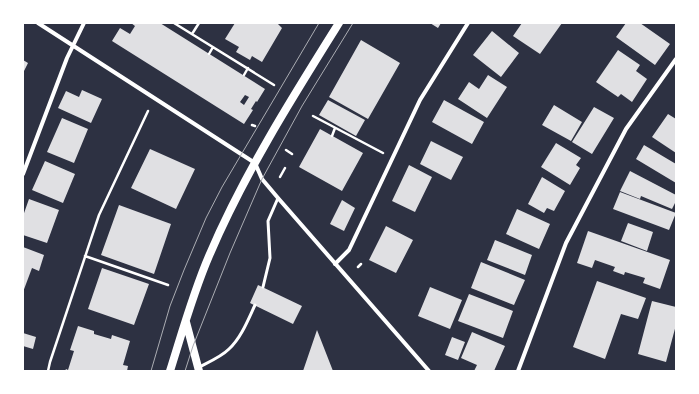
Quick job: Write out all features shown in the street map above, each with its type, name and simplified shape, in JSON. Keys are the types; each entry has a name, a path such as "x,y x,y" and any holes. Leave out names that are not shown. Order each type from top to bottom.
{"main road":[{"path":"170,371 196,289 228,215 255,163 339,23"},
{"path":"186,321 199,369"}],"street":[{"path":"38,23 255,163 262,180 429,371"},
{"path":"23,174 67,58 84,23"},
{"path":"335,264 349,250 394,158 420,100 468,23"},
{"path":"518,371 566,243 626,129 676,60"}],"lane":[{"path":"263,287 270,258 268,221 278,198"},
{"path":"199,369 229,349 236,340 255,305"}],"path":[{"path":"174,23 274,85"},
{"path":"192,34 199,23"},
{"path":"209,54 213,47"},
{"path":"244,75 248,68"},
{"path":"48,371 99,215 148,111"},
{"path":"313,116 394,158"},
{"path":"332,136 335,128"},
{"path":"286,150 292,154"},
{"path":"280,177 285,168"},
{"path":"85,256 168,285"},
{"path":"358,267 361,264"}],"building":[{"path":"131,23 160,23 265,89 251,109 253,110 244,124 112,41 120,28 130,34 135,26","holes":["245,95 249,97 244,105 240,102"]},
{"path":"235,23 277,23 282,28 262,62 252,56 250,60 236,52 239,47 225,39"},
{"path":"430,23 441,23 438,28"},
{"path":"522,23 562,23 540,54 513,36"},
{"path":"626,23 640,23 670,44 655,65 616,37"},
{"path":"492,31 519,53 501,77 473,55"},
{"path":"361,40 400,63 368,119 329,97"},
{"path":"618,50 640,65 636,71 647,79 632,102 621,94 618,97 596,82"},
{"path":"23,60 28,63 23,73"},
{"path":"488,75 507,87 487,118 458,99 469,82 479,89"},
{"path":"82,90 102,99 91,123 58,108 66,91 79,97"},
{"path":"328,100 365,120 356,136 319,115"},
{"path":"444,100 484,122 472,144 432,122"},
{"path":"554,105 582,122 571,141 542,125"},
{"path":"594,107 614,118 592,154 572,142"},
{"path":"668,114 676,119 676,153 652,137"},
{"path":"62,118 88,129 74,163 47,152"},
{"path":"320,129 363,153 342,191 299,167"},
{"path":"431,141 463,157 451,180 420,164"},
{"path":"556,143 581,158 576,165 580,168 570,185 541,167"},
{"path":"644,145 676,164 676,183 636,159"},
{"path":"150,149 195,169 176,209 131,188"},
{"path":"45,161 75,174 63,203 32,190"},
{"path":"409,165 432,177 415,212 392,201"},
{"path":"630,171 676,195 676,201 672,209 641,196 640,199 620,191"},
{"path":"542,177 565,191 554,211 547,208 544,213 528,204"},
{"path":"620,192 676,213 669,230 613,209"},
{"path":"29,199 59,210 47,243 23,235 23,216"},
{"path":"342,200 355,208 344,231 330,224"},
{"path":"119,205 171,224 154,274 101,255"},
{"path":"517,209 550,224 539,249 506,234"},
{"path":"628,223 653,232 647,251 621,241"},
{"path":"386,226 413,240 396,273 369,260"},
{"path":"588,231 670,260 660,289 643,283 645,278 625,272 624,275 613,271 615,267 595,260 592,268 577,263"},
{"path":"495,240 532,255 525,275 487,260"},
{"path":"23,247 44,255 39,271 32,268 23,292"},
{"path":"481,262 525,280 514,305 471,288"},
{"path":"102,268 149,284 134,325 88,309"},
{"path":"597,281 646,298 638,319 621,314 605,359 573,347"},
{"path":"258,285 302,306 293,324 250,303"},
{"path":"430,287 462,300 450,329 418,316"},
{"path":"469,294 513,311 503,338 458,321"},
{"path":"652,301 676,307 676,325 666,362 638,354"},
{"path":"78,326 94,331 94,334 111,339 112,335 130,341 123,365 128,366 127,371 65,371 66,369 68,370 74,351 70,350"},
{"path":"317,330 333,371 303,371"},
{"path":"472,332 505,346 494,371 474,371 477,365 461,358"},
{"path":"23,333 36,337 33,349 23,346"},
{"path":"452,337 465,342 458,360 445,355"}],"tram line":[{"path":"151,371 170,306 206,218 222,187 319,23"},
{"path":"185,371 193,346 230,253 262,179 302,106 353,23"}]}
